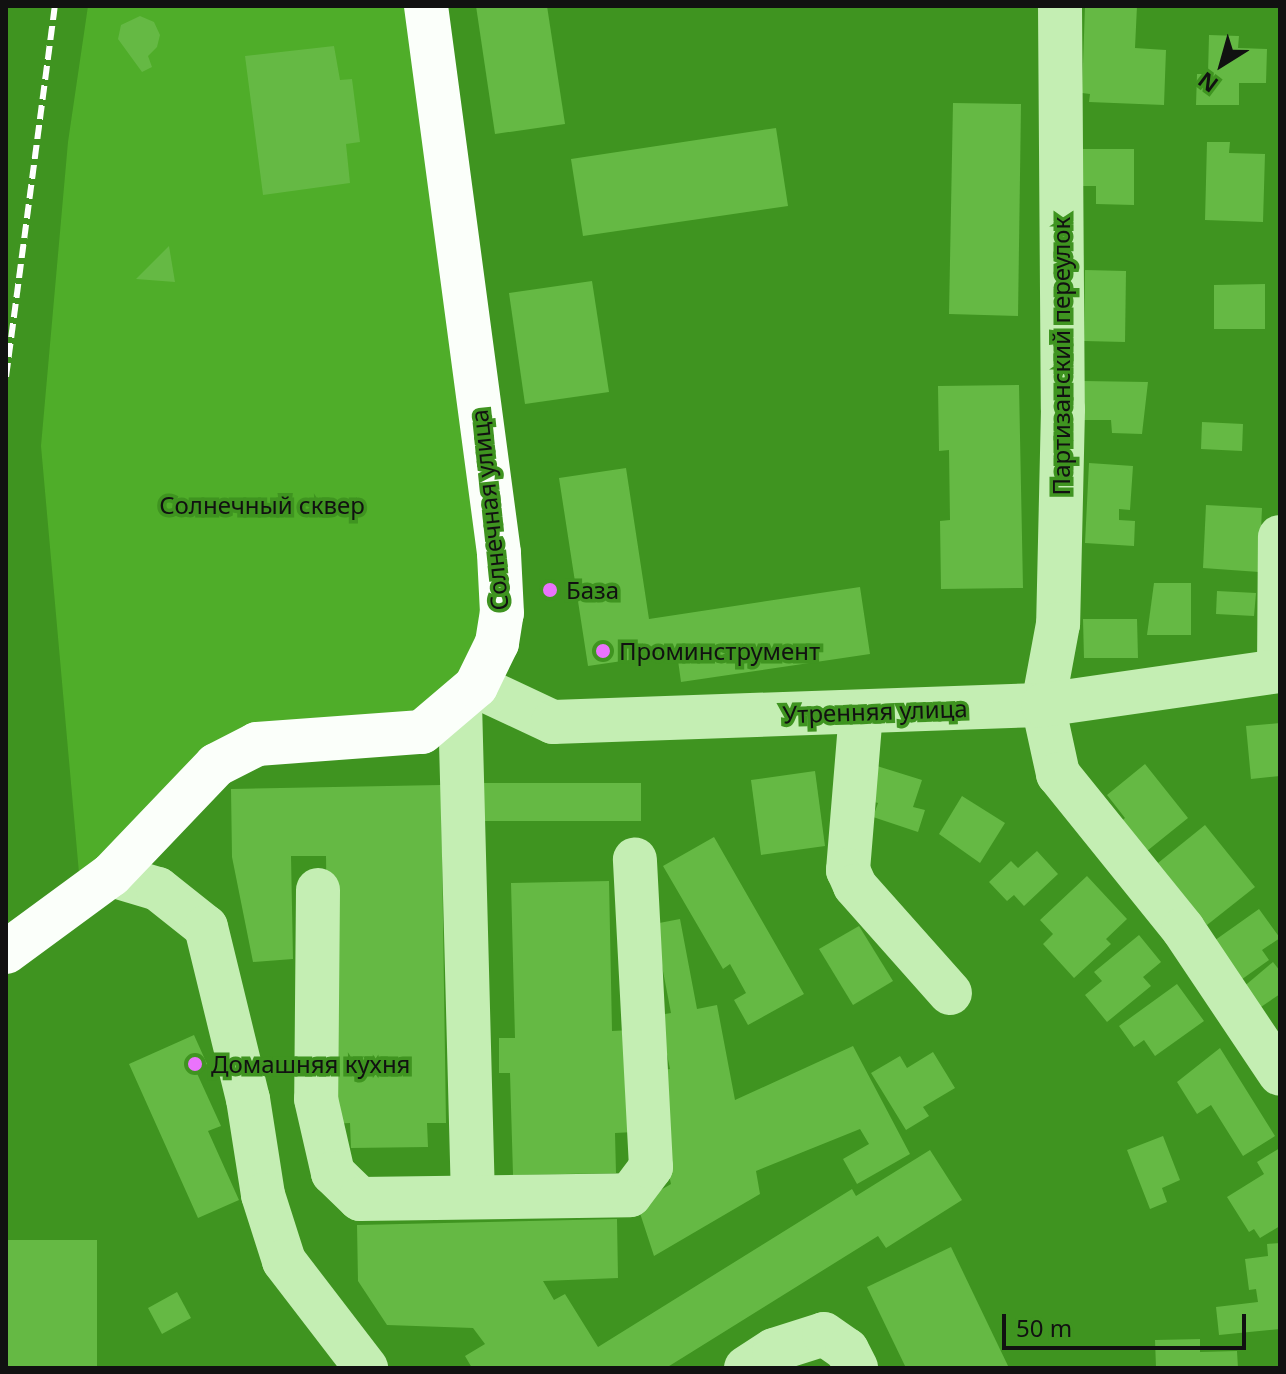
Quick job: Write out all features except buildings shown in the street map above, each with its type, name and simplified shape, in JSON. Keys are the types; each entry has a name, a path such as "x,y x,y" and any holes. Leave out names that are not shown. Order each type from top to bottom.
{"main road":[{"name":"Солнечная улица","path":"6,952 111,875 216,765 257,744 422,732 468,695 497,643 502,613 499,553 426,6"}],"street":[{"name":"Партизанский переулок","path":"1043,705 1058,624 1063,409 1060,6"},
{"path":"1280,537 1280,671"},
{"name":"Утренняя улица","path":"468,695 553,722 1043,705 1280,671"},
{"path":"468,695 473,1194"},
{"path":"1043,705 1058,774 1183,929 1280,1074"},
{"path":"861,712 848,870 855,886 950,993"},
{"path":"318,890 316,1099 333,1173 360,1199 473,1194 630,1195 651,1167 635,859"},
{"path":"111,875 158,889 206,927 248,1099 263,1195 284,1261 366,1368"},
{"path":"746,1368 774,1350 824,1334 847,1350 856,1368"}],"green space":[{"name":"Солнечный сквер","path":"88,6 410,6 485,547 479,646 461,685 427,708 249,739 115,855 79,873 41,446 68,142"}],"railway":[{"path":"6,377 55,6"}],"place":[{"name":"База","path":"550,590"},
{"name":"Проминструмент","path":"603,651"},
{"name":"Домашняя кухня","path":"195,1064"}]}
